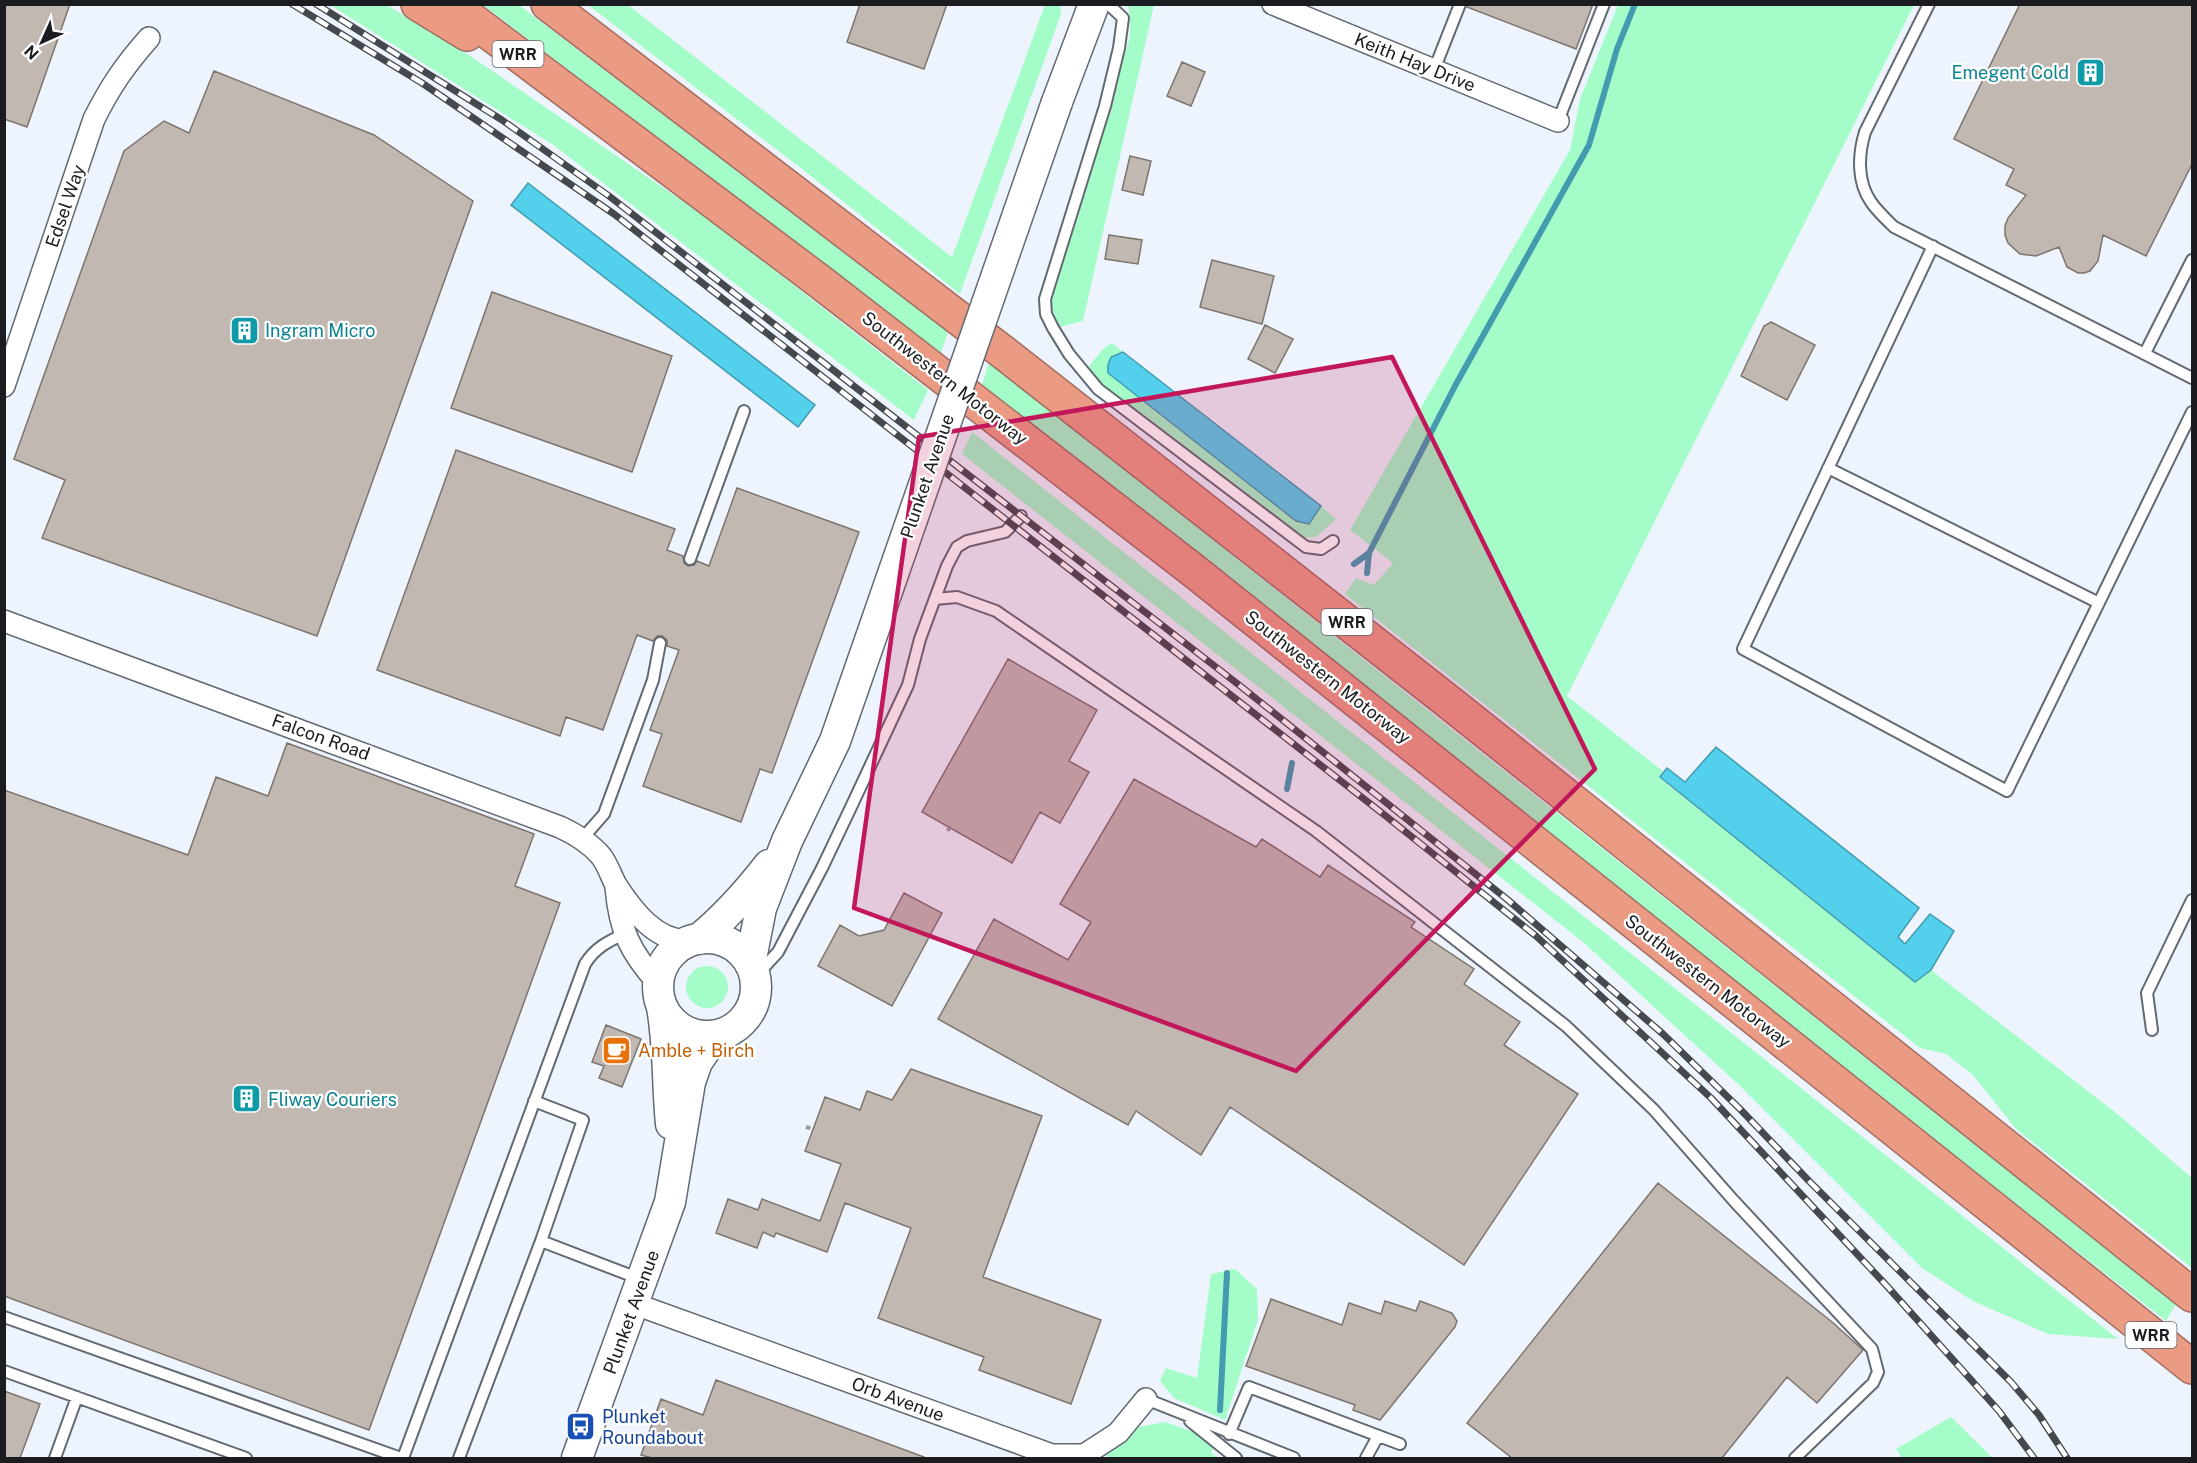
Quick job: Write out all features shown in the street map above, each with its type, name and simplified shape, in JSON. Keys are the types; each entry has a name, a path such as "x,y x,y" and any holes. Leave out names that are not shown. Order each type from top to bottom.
{"highway":[{"path":"418,4 585,104"},
{"name":"Southwestern Motorway","path":"451,4 998,418 1194,571 2193,1367"},
{"name":"WRR","path":"548,4 1017,363 1445,699 1886,1053 2193,1295"}],"main road":[{"name":"Plunket Avenue","path":"753,971 761,908 788,841 835,741 1057,102 1094,4"},
{"name":"Plunket Avenue","path":"694,940 719,923 736,906 788,841"},
{"path":"714,939 728,943 741,952 753,971 756,994 751,1010 740,1024 726,1033 711,1036 696,1035 682,1030 670,1020 660,995 661,970 668,957 677,948 694,940 714,939"},
{"name":"Plunket Avenue","path":"660,995 667,1037 669,1096 676,1162"},
{"name":"Plunket Avenue","path":"577,1458 670,1202 690,1082 697,1062 708,1046 726,1033"}],"street":[{"name":"Keith Hay Drive","path":"1273,4 1304,10 1434,70 1558,121"},
{"name":"Edsel Way","path":"4,386 94,119 111,86 127,62 149,38"},
{"name":"Falcon Road","path":"4,621 542,818 582,839 603,859 616,884 648,925 667,938 678,942 694,940"},
{"name":"Falcon Road","path":"616,884 618,909 624,934 660,995"},
{"name":"Orb Avenue","path":"639,1292 1052,1455 1084,1455 1118,1433 1146,1400"}],"lane":[{"path":"1108,4 1123,18 1119,48 1104,106 1045,299 1046,314 1069,354 1098,389 1306,547 1321,549 1333,541"},
{"path":"1434,70 1460,4"},
{"path":"1558,121 1604,4"},
{"path":"1929,4 1865,132 1861,145 1860,167 1864,190 1871,203 1894,227 2193,378"},
{"path":"1933,246 1743,649 2007,790 2193,412"},
{"path":"2145,353 2193,260"},
{"path":"690,559 744,411"},
{"path":"1828,468 2099,603"},
{"path":"753,971 778,952 822,868 908,685 920,639 934,599 957,547 967,541 1005,532 1021,516"},
{"path":"934,599 957,597 996,611 1316,831 1566,1026 1654,1110 1734,1201 1872,1349 1878,1372 1873,1383 1795,1458"},
{"path":"582,839 604,814 653,680 660,643"},
{"path":"2152,1030 2147,993 2193,900"},
{"path":"4,1317 402,1458 585,964 593,952 603,944 624,934"},
{"path":"459,1458 541,1241 583,1120 534,1101"},
{"path":"541,1241 639,1292"},
{"path":"4,1371 246,1458"},
{"path":"1229,1434 1249,1387 1400,1444"},
{"path":"55,1458 77,1397"},
{"path":"1146,1400 1294,1458"},
{"path":"1185,1416 1236,1458"},
{"path":"1366,1458 1378,1436"}],"path":[{"path":"806,1127 813,1129"}],"highlighted area":[{"path":"1392,357 1595,769 1296,1071 854,908 919,437"}],"green space":[{"path":"330,5 387,5 466,53 709,219 928,390 914,420 552,144"},
{"path":"483,5 519,5 948,332 941,353"},
{"path":"588,5 628,5 952,257 1045,5 1060,5 1061,14 960,294"},
{"path":"1128,5 1154,5 1083,321 1060,327 1051,306 1056,280 1130,37"},
{"path":"1618,5 1914,5 1567,696 1664,772 1660,778 1915,982 1931,970 2120,1116 2192,1178 2192,1268 2016,1129 1973,1075 1946,1054 1920,1048 1345,594 1356,578 1374,585 1393,563 1350,530 1570,150 1580,99"},
{"path":"1112,343 1123,352 1111,357 1309,524 1321,506 1336,519 1316,537 1302,538 1096,380 1089,366 1104,348"},
{"path":"989,362 2176,1304 2166,1321 1910,1121 982,385"},
{"path":"972,432 2118,1339 2048,1334 1973,1301 1922,1268 1739,1085 1583,942 962,454"},
{"path":"707,966 715,967 722,972 727,979 727,995 722,1002 715,1007 707,1008 699,1007 692,1002 687,995 686,987 687,979 692,972 699,967"},
{"path":"1235,1269 1257,1289 1258,1320 1225,1420 1174,1398 1160,1381 1166,1368 1197,1378 1211,1274"},
{"path":"1951,1417 1993,1458 1902,1458 1896,1449"},
{"path":"1165,1422 1217,1440 1211,1453 1219,1458 1111,1458 1106,1456 1133,1428"}],"water":[{"path":"528,183 815,405 798,427 511,205"},
{"path":"1123,352 1321,506 1309,524 1296,521 1108,373 1111,357"},
{"path":"1716,747 1919,908 1898,937 1905,944 1930,914 1954,931 1931,970 1915,982 1660,777 1667,768 1685,782"}],"building":[{"path":"4,4 70,4 27,127 4,119"},
{"path":"860,4 947,4 924,69 847,42"},
{"path":"1467,4 1593,4 1576,49 1467,7"},
{"name":"Emegent Cold","path":"2020,4 2193,4 2193,162 2146,256 2103,235 2098,261 2090,271 2084,273 2078,273 2067,267 2059,247 2036,256 2020,254 2008,243 2005,235 2008,218 2026,195 2006,185 2014,169 1954,139"},
{"path":"1182,62 1205,72 1191,106 1167,96"},
{"name":"Ingram Micro","path":"214,71 374,135 473,201 317,636 42,538 65,480 14,459 124,151 164,121 189,133"},
{"path":"1130,156 1151,161 1143,195 1122,190"},
{"path":"1109,235 1142,240 1138,264 1105,259"},
{"path":"1212,260 1274,276 1262,324 1200,307"},
{"path":"492,292 672,356 632,472 451,408"},
{"path":"1771,322 1815,345 1787,400 1741,376 1764,326"},
{"path":"1265,325 1293,339 1275,373 1248,359"},
{"path":"456,450 675,529 667,550 683,556 684,563 688,566 694,565 697,561 709,566 737,488 859,532 772,773 760,769 741,822 643,786 662,734 650,730 679,650 667,646 667,640 662,636 657,636 653,641 637,635 603,730 566,717 560,736 377,670"},
{"path":"1008,659 1097,710 1069,761 1089,772 1060,823 1040,812 1012,863 922,812"},
{"name":"Fliway Couriers","path":"287,743 534,834 515,886 560,903 369,1430 4,1296 4,790 188,855 216,777 268,796"},
{"path":"1134,779 1256,847 1262,839 1320,877 1328,865 1415,922 1411,927 1474,969 1464,984 1520,1022 1504,1045 1578,1094 1464,1265 1230,1107 1201,1155 1136,1111 1128,1125 938,1019 994,919 1068,960 1091,922 1060,904"},
{"path":"904,893 942,913 892,1006 818,966 840,925 859,936 884,930"},
{"name":"Amble + Birch","path":"606,1025 641,1039 622,1087 599,1078 604,1066 592,1062"},
{"path":"911,1069 1042,1116 983,1277 1101,1320 1071,1404 979,1370 984,1357 878,1318 911,1228 845,1203 827,1252 776,1233 774,1237 763,1232 757,1248 716,1233 728,1199 758,1210 762,1199 820,1221 841,1164 805,1151 825,1097 860,1110 867,1091 892,1100"},
{"path":"1658,1183 1832,1322 1863,1350 1817,1403 1787,1377 1722,1458 1512,1458 1467,1423"},
{"path":"1271,1299 1342,1325 1349,1303 1381,1314 1385,1301 1416,1311 1420,1301 1452,1313 1457,1321 1455,1327 1380,1420 1353,1410 1355,1405 1246,1366"},
{"path":"716,1380 924,1458 652,1458 641,1455 661,1399 703,1415"},
{"path":"4,1391 40,1404 20,1458 4,1458"}],"waterway":[{"path":"1369,553 1455,386 1589,145 1617,49 1635,4"},
{"path":"1354,564 1369,553 1367,573"},
{"path":"1287,789 1292,763"},
{"path":"1220,1410 1227,1273"}],"railway":[{"path":"292,4 422,83 614,214 1382,813 1536,936 1711,1098 1886,1285 1999,1411 2034,1458"},
{"path":"316,4 502,120 609,196 1239,685 1508,900 1663,1034 1740,1109 2011,1382 2039,1415 2067,1458"}],"place":[{"name":"Emegent Cold","path":"2090,72"},
{"name":"Ingram Micro","path":"244,330"},
{"name":"Amble + Birch","path":"617,1050"},
{"name":"Fliway Couriers","path":"247,1099"},
{"name":"Plunket Roundabout","path":"581,1426"}]}
